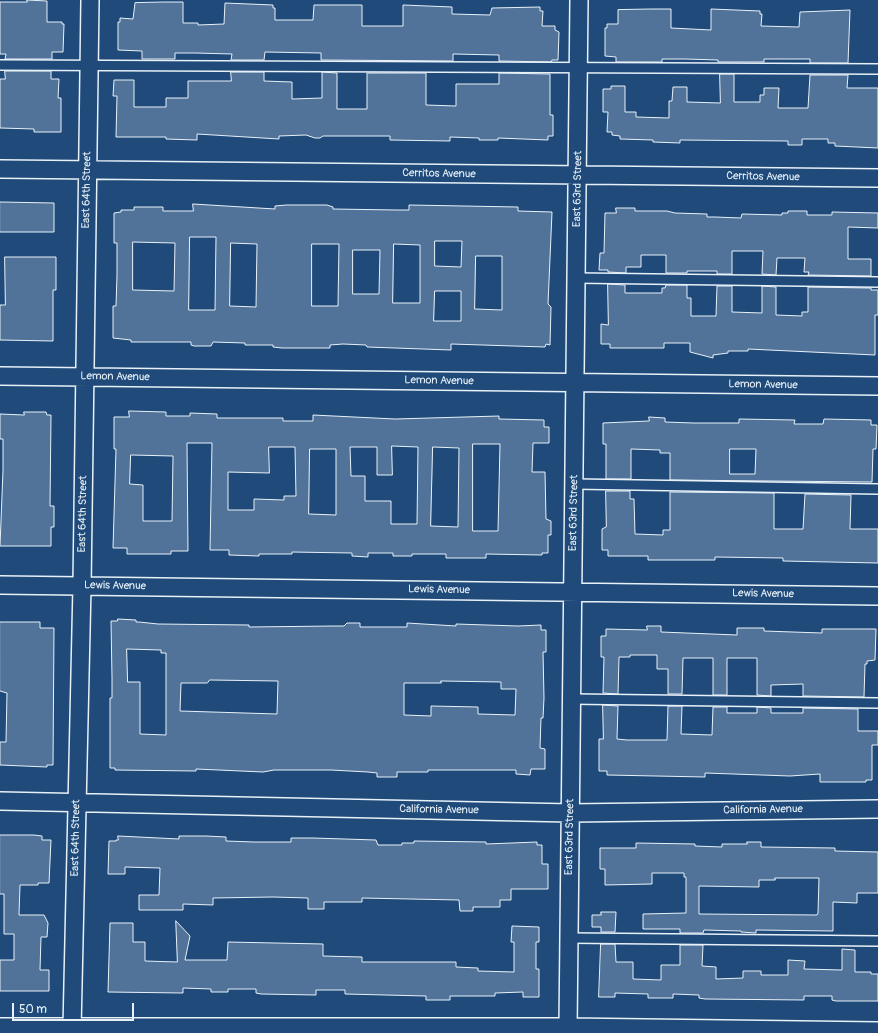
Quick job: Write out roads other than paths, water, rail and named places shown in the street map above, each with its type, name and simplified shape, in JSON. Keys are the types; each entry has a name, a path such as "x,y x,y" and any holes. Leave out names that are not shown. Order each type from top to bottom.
{"street":[{"name":"East 64th Street","path":"72,1028 82,586 90,0"},
{"name":"East 63rd Street","path":"568,1030 579,0"},
{"name":"Cerritos Avenue","path":"0,169 878,178"},
{"name":"Lemon Avenue","path":"0,376 878,386"},
{"name":"Lewis Avenue","path":"0,585 878,596"},
{"name":"California Avenue","path":"0,801 571,813 878,808"},
{"path":"0,1026 275,1030 878,1031"}],"lane":[{"path":"0,65 89,64 579,69 878,69"},
{"path":"577,278 878,282"},
{"path":"574,484 878,489"},
{"path":"572,699 878,703"},
{"path":"569,938 878,941"}]}
